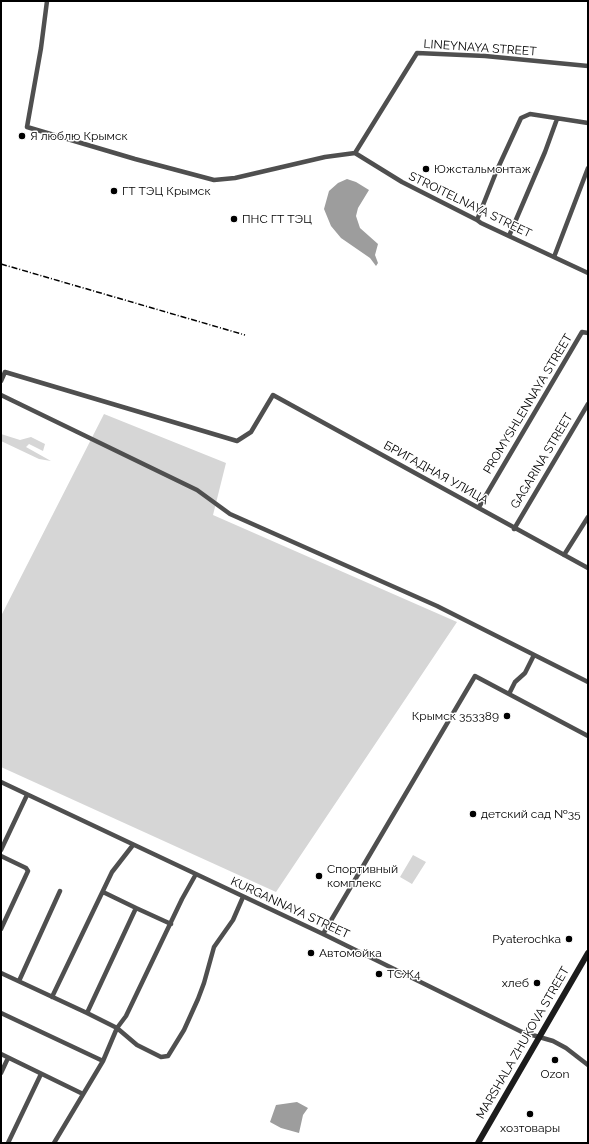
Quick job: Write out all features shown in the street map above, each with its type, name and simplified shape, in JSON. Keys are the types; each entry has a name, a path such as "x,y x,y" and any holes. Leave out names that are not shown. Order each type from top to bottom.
{"main road":[{"name":"MARSHALA ZHUKOVA STREET","path":"478,1143 588,956"}],"street":[{"path":"47,1 41,48 27,127 135,159 214,180 235,178 325,157 355,153"},
{"name":"LINEYNAYA STREET","path":"355,153 417,53 485,56 588,66"},
{"path":"477,220 497,170 522,118 530,114 588,123"},
{"path":"509,236 545,152 556,119"},
{"name":"STROITELNAYA STREET","path":"355,153 402,182 481,223 588,273"},
{"path":"554,256 588,168"},
{"name":"PROMYSHLENNAYA STREET","path":"478,507 582,332 588,333"},
{"name":"БРИГАДНАЯ УЛИЦА","path":"1,381 5,372 237,440 251,432 273,395 478,507 514,529 588,568"},
{"path":"1,395 197,490 230,514 437,606 588,682"},
{"name":"GAGARINA STREET","path":"514,529 588,404"},
{"path":"564,555 588,516"},
{"path":"509,694 515,682 525,673 534,655"},
{"path":"323,934 475,676 588,736"},
{"name":"KURGANNAYA STREET","path":"1,782 323,934 522,1032 553,1041 566,1048 588,1065"},
{"path":"1,850 27,795"},
{"path":"52,997 112,872 133,845"},
{"path":"1,856 26,868 28,871 1,929"},
{"path":"54,1143 102,1061 117,1028 126,1016 182,899 196,874"},
{"path":"18,982 60,891"},
{"path":"102,892 171,924"},
{"path":"1,973 117,1028 137,1045 161,1057 168,1056 184,1030 198,999 214,947 233,920 243,896"},
{"path":"87,1013 136,908"},
{"path":"1,1013 102,1061"},
{"path":"1,1054 83,1094"},
{"path":"1,1072 8,1058"},
{"path":"8,1143 41,1074"}],"shaded area":[{"path":"347,179 356,182 369,190 358,208 356,216 360,228 378,244 375,255 378,263 376,266 370,258 341,238 331,226 324,209 329,191 338,183"},
{"path":"104,414 226,463 213,515 457,622 276,892 1,767 1,616"},
{"path":"1,434 20,440 31,437 45,444 43,451 29,444 26,447 51,461 39,459 1,441"},
{"path":"413,855 426,862 412,884 400,877"},
{"path":"297,1102 308,1108 303,1115 299,1133 281,1128 270,1122 276,1105"}],"railway":[{"path":"1,264 245,335"}],"place":[{"name":"Я люблю Крымск","path":"22,136"},
{"name":"Южстальмонтаж","path":"426,169"},
{"name":"ГТ ТЭЦ Крымск","path":"114,191"},
{"name":"ПНС ГТ ТЭЦ","path":"234,219"},
{"name":"Крымск 353389","path":"507,716"},
{"name":"детский сад №35","path":"473,814"},
{"name":"Спортивный комплекс","path":"319,876"},
{"name":"Pyaterochka","path":"569,939"},
{"name":"Автомойка","path":"311,953"},
{"name":"ТСЖ4","path":"379,974"},
{"name":"хлеб","path":"537,983"},
{"name":"Ozon","path":"555,1060"},
{"name":"хозтовары","path":"530,1114"}]}
